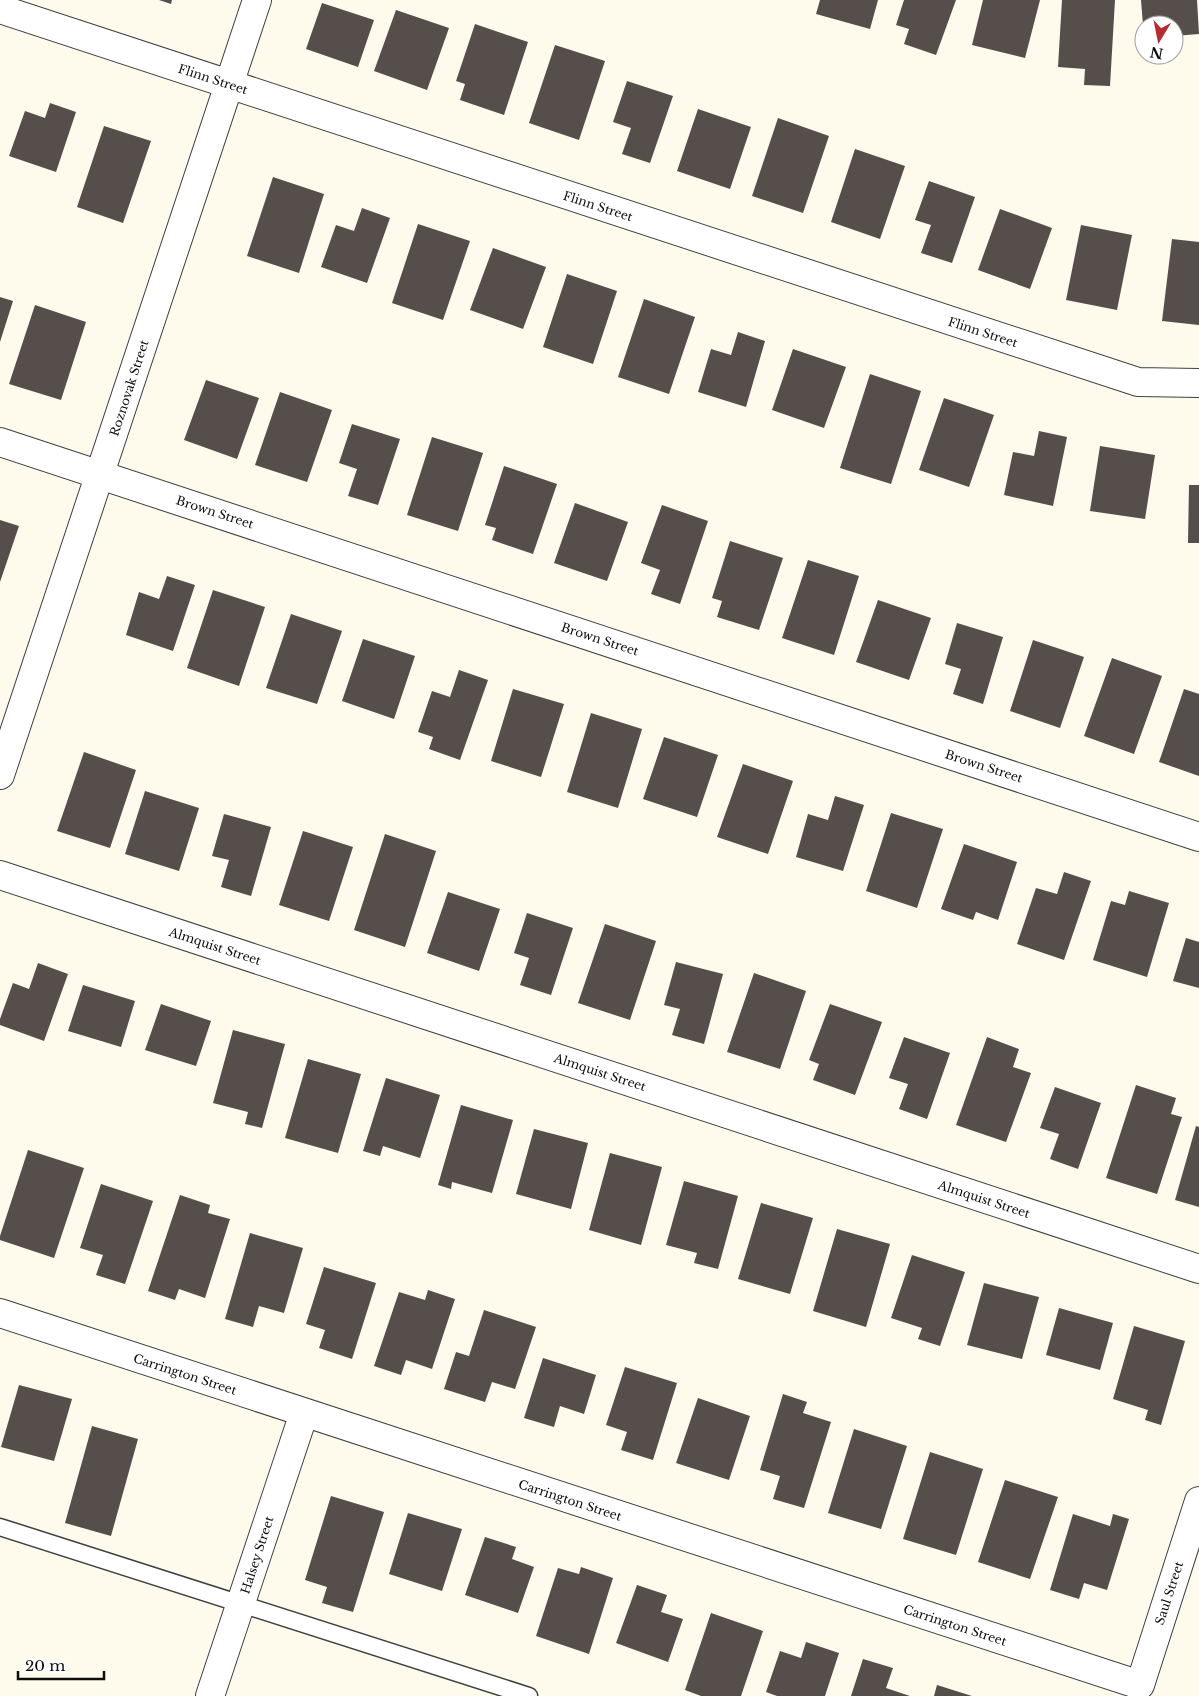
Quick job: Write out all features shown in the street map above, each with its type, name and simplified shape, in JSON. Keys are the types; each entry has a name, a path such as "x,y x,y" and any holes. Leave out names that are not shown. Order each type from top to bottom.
{"street":[{"name":"Roznovak Street","path":"0,775 257,0"},
{"name":"Flinn Street","path":"0,9 1138,382 1199,383"},
{"name":"Brown Street","path":"0,442 1199,837"},
{"name":"Almquist Street","path":"0,875 1199,1269"},
{"name":"Carrington Street","path":"0,1313 1140,1685"},
{"name":"Halsey Street","path":"210,1696 304,1413"},
{"name":"Saul Street","path":"1140,1685 1199,1501"}],"lane":[{"path":"0,1527 528,1696"}],"building":[{"path":"159,0 172,0 171,4"},
{"path":"820,0 878,0 870,29 816,14"},
{"path":"904,0 956,0 936,55 904,44 909,29 896,25"},
{"path":"983,0 1040,0 1025,58 972,45"},
{"path":"1062,0 1115,0 1110,86 1084,85 1085,69 1058,67"},
{"path":"1141,0 1197,0 1199,34 1184,35 1184,15 1142,15"},
{"path":"322,3 374,20 358,67 306,49"},
{"path":"396,10 449,28 427,90 374,71"},
{"path":"475,24 528,42 504,115 460,100 465,84 456,81"},
{"path":"555,45 605,61 579,140 529,123"},
{"path":"627,81 673,96 650,163 622,154 631,128 613,122"},
{"path":"50,103 76,112 56,172 9,156 25,111 45,118"},
{"path":"698,109 751,127 730,189 677,171"},
{"path":"778,118 829,136 803,213 752,196"},
{"path":"104,126 151,141 123,223 77,207"},
{"path":"855,149 905,166 880,239 831,222"},
{"path":"273,177 324,194 299,273 247,256"},
{"path":"929,181 975,197 952,263 921,253 931,225 915,220"},
{"path":"362,208 390,218 367,283 321,267 336,225 354,231"},
{"path":"1000,209 1052,228 1030,289 978,270"},
{"path":"418,224 470,241 443,320 392,303"},
{"path":"1081,225 1132,235 1117,310 1066,300"},
{"path":"1172,239 1199,242 1199,325 1162,321"},
{"path":"493,248 546,267 523,329 470,310"},
{"path":"567,274 617,291 593,364 543,347"},
{"path":"0,297 13,301 0,342"},
{"path":"644,299 695,317 669,394 618,377"},
{"path":"35,305 86,322 61,400 9,384"},
{"path":"738,332 765,341 746,407 698,392 711,349 731,355"},
{"path":"793,349 846,367 824,428 772,410"},
{"path":"870,374 921,391 891,484 840,468"},
{"path":"206,380 259,398 237,459 184,440"},
{"path":"280,392 332,410 307,482 255,465"},
{"path":"944,398 994,415 969,487 919,470"},
{"path":"352,424 400,439 378,505 348,496 357,469 339,463"},
{"path":"1039,431 1067,437 1053,506 1004,495 1013,452 1034,456"},
{"path":"432,437 483,453 458,531 407,515"},
{"path":"1100,446 1155,455 1145,519 1090,511"},
{"path":"504,466 557,484 533,554 492,540 496,528 485,525"},
{"path":"1189,485 1199,485 1199,543 1188,543"},
{"path":"575,503 628,522 607,581 554,563"},
{"path":"662,505 708,521 680,604 651,594 660,570 641,563"},
{"path":"0,520 19,526 0,582"},
{"path":"730,541 783,558 759,630 717,617 722,601 712,598"},
{"path":"808,560 859,576 834,655 782,638"},
{"path":"167,576 195,585 173,651 126,635 139,592 159,599"},
{"path":"213,590 265,607 239,686 187,668"},
{"path":"878,600 931,618 909,680 856,662"},
{"path":"291,614 342,631 317,704 266,688"},
{"path":"957,623 1003,637 983,704 953,694 961,669 945,664"},
{"path":"363,639 415,656 394,719 342,701"},
{"path":"1033,640 1084,657 1060,728 1010,711"},
{"path":"1112,658 1162,676 1134,754 1084,736"},
{"path":"459,670 488,680 460,760 429,749 433,737 418,732 432,691 450,697"},
{"path":"513,689 564,704 541,777 491,761"},
{"path":"1184,689 1199,694 1199,776 1159,762"},
{"path":"591,713 642,729 618,808 567,792"},
{"path":"664,737 718,755 697,817 643,799"},
{"path":"84,752 136,770 110,848 57,831"},
{"path":"743,764 793,781 768,854 717,837"},
{"path":"145,791 199,808 179,871 125,854"},
{"path":"835,796 864,805 843,871 796,857 808,814 828,820"},
{"path":"891,813 943,829 917,908 866,891"},
{"path":"224,814 271,827 251,896 221,887 229,860 212,856"},
{"path":"303,831 353,847 329,921 279,905"},
{"path":"385,834 436,851 405,947 354,930"},
{"path":"964,844 1017,862 998,920 976,912 973,920 941,909"},
{"path":"1064,872 1091,881 1064,960 1017,944 1036,888 1057,894"},
{"path":"1129,891 1169,903 1147,977 1093,960 1111,901 1125,905"},
{"path":"448,892 500,909 479,971 427,953"},
{"path":"527,913 573,928 551,995 520,985 529,958 514,953"},
{"path":"605,924 656,941 630,1020 578,1003"},
{"path":"1186,938 1199,942 1199,988 1173,981"},
{"path":"676,962 723,974 704,1044 672,1035 680,1009 664,1005"},
{"path":"38,963 68,974 44,1041 0,1025 0,1019 13,983 29,989"},
{"path":"754,973 806,991 780,1069 727,1052"},
{"path":"83,985 135,1001 121,1047 68,1031"},
{"path":"161,1004 211,1021 196,1066 145,1050"},
{"path":"830,1004 882,1022 855,1095 813,1080 819,1064 809,1060"},
{"path":"233,1030 285,1044 262,1128 245,1124 248,1112 213,1103"},
{"path":"904,1037 950,1053 927,1119 899,1109 908,1084 889,1078"},
{"path":"987,1037 1019,1049 1013,1067 1031,1073 1006,1142 956,1125"},
{"path":"308,1059 361,1074 338,1153 285,1138"},
{"path":"386,1078 440,1095 420,1158 383,1146 380,1156 363,1151"},
{"path":"1136,1085 1176,1098 1171,1114 1182,1117 1157,1194 1106,1178"},
{"path":"1055,1087 1101,1103 1078,1169 1050,1159 1059,1134 1040,1128"},
{"path":"461,1105 513,1120 492,1193 452,1182 451,1189 438,1185"},
{"path":"1196,1126 1199,1127 1199,1207 1175,1200"},
{"path":"534,1129 588,1143 571,1209 516,1194"},
{"path":"28,1150 84,1168 54,1258 0,1240"},
{"path":"610,1153 662,1167 641,1245 589,1230"},
{"path":"684,1181 738,1196 718,1269 694,1263 697,1253 666,1245"},
{"path":"101,1184 153,1201 125,1284 96,1275 103,1255 80,1248"},
{"path":"180,1195 210,1205 208,1213 230,1219 205,1298 179,1289 175,1300 148,1291"},
{"path":"761,1203 813,1218 790,1294 738,1279"},
{"path":"837,1229 890,1244 866,1327 813,1311"},
{"path":"250,1233 303,1248 284,1313 259,1306 253,1327 225,1319"},
{"path":"912,1255 965,1272 940,1346 918,1339 922,1328 891,1318"},
{"path":"324,1267 376,1283 352,1359 319,1348 325,1330 306,1324"},
{"path":"984,1283 1039,1297 1022,1359 967,1345"},
{"path":"428,1290 455,1299 432,1369 406,1360 401,1375 374,1366 399,1292 425,1300"},
{"path":"1059,1308 1113,1323 1100,1370 1046,1355"},
{"path":"484,1310 536,1327 515,1389 492,1382 485,1402 444,1389 456,1352 469,1356"},
{"path":"1134,1326 1185,1341 1161,1425 1145,1420 1148,1410 1113,1399"},
{"path":"543,1358 596,1375 584,1414 560,1406 554,1427 524,1418"},
{"path":"625,1367 677,1383 653,1460 621,1450 627,1432 606,1425"},
{"path":"19,1385 72,1399 54,1461 1,1447"},
{"path":"783,1394 807,1402 803,1413 831,1422 804,1508 773,1499 780,1476 760,1470"},
{"path":"698,1398 750,1416 729,1480 676,1463"},
{"path":"92,1426 138,1439 111,1536 65,1523"},
{"path":"854,1429 907,1446 881,1529 828,1513"},
{"path":"930,1452 983,1469 956,1555 903,1539"},
{"path":"1005,1480 1058,1497 1030,1579 978,1562"},
{"path":"331,1496 384,1512 353,1612 322,1603 327,1587 305,1580"},
{"path":"408,1513 462,1529 442,1591 389,1574"},
{"path":"1073,1514 1110,1526 1113,1514 1129,1519 1107,1590 1084,1583 1079,1599 1050,1590"},
{"path":"485,1537 516,1547 512,1559 534,1567 518,1613 465,1595"},
{"path":"581,1567 613,1578 589,1654 536,1636 558,1568 579,1574"},
{"path":"637,1585 667,1595 661,1612 683,1619 668,1662 616,1643"},
{"path":"711,1613 763,1631 741,1696 701,1696 685,1690"},
{"path":"806,1642 839,1653 825,1696 777,1696 766,1692 780,1651 801,1658"},
{"path":"863,1659 893,1668 886,1688 910,1696 851,1696"},
{"path":"937,1685 972,1696 934,1696"}]}
